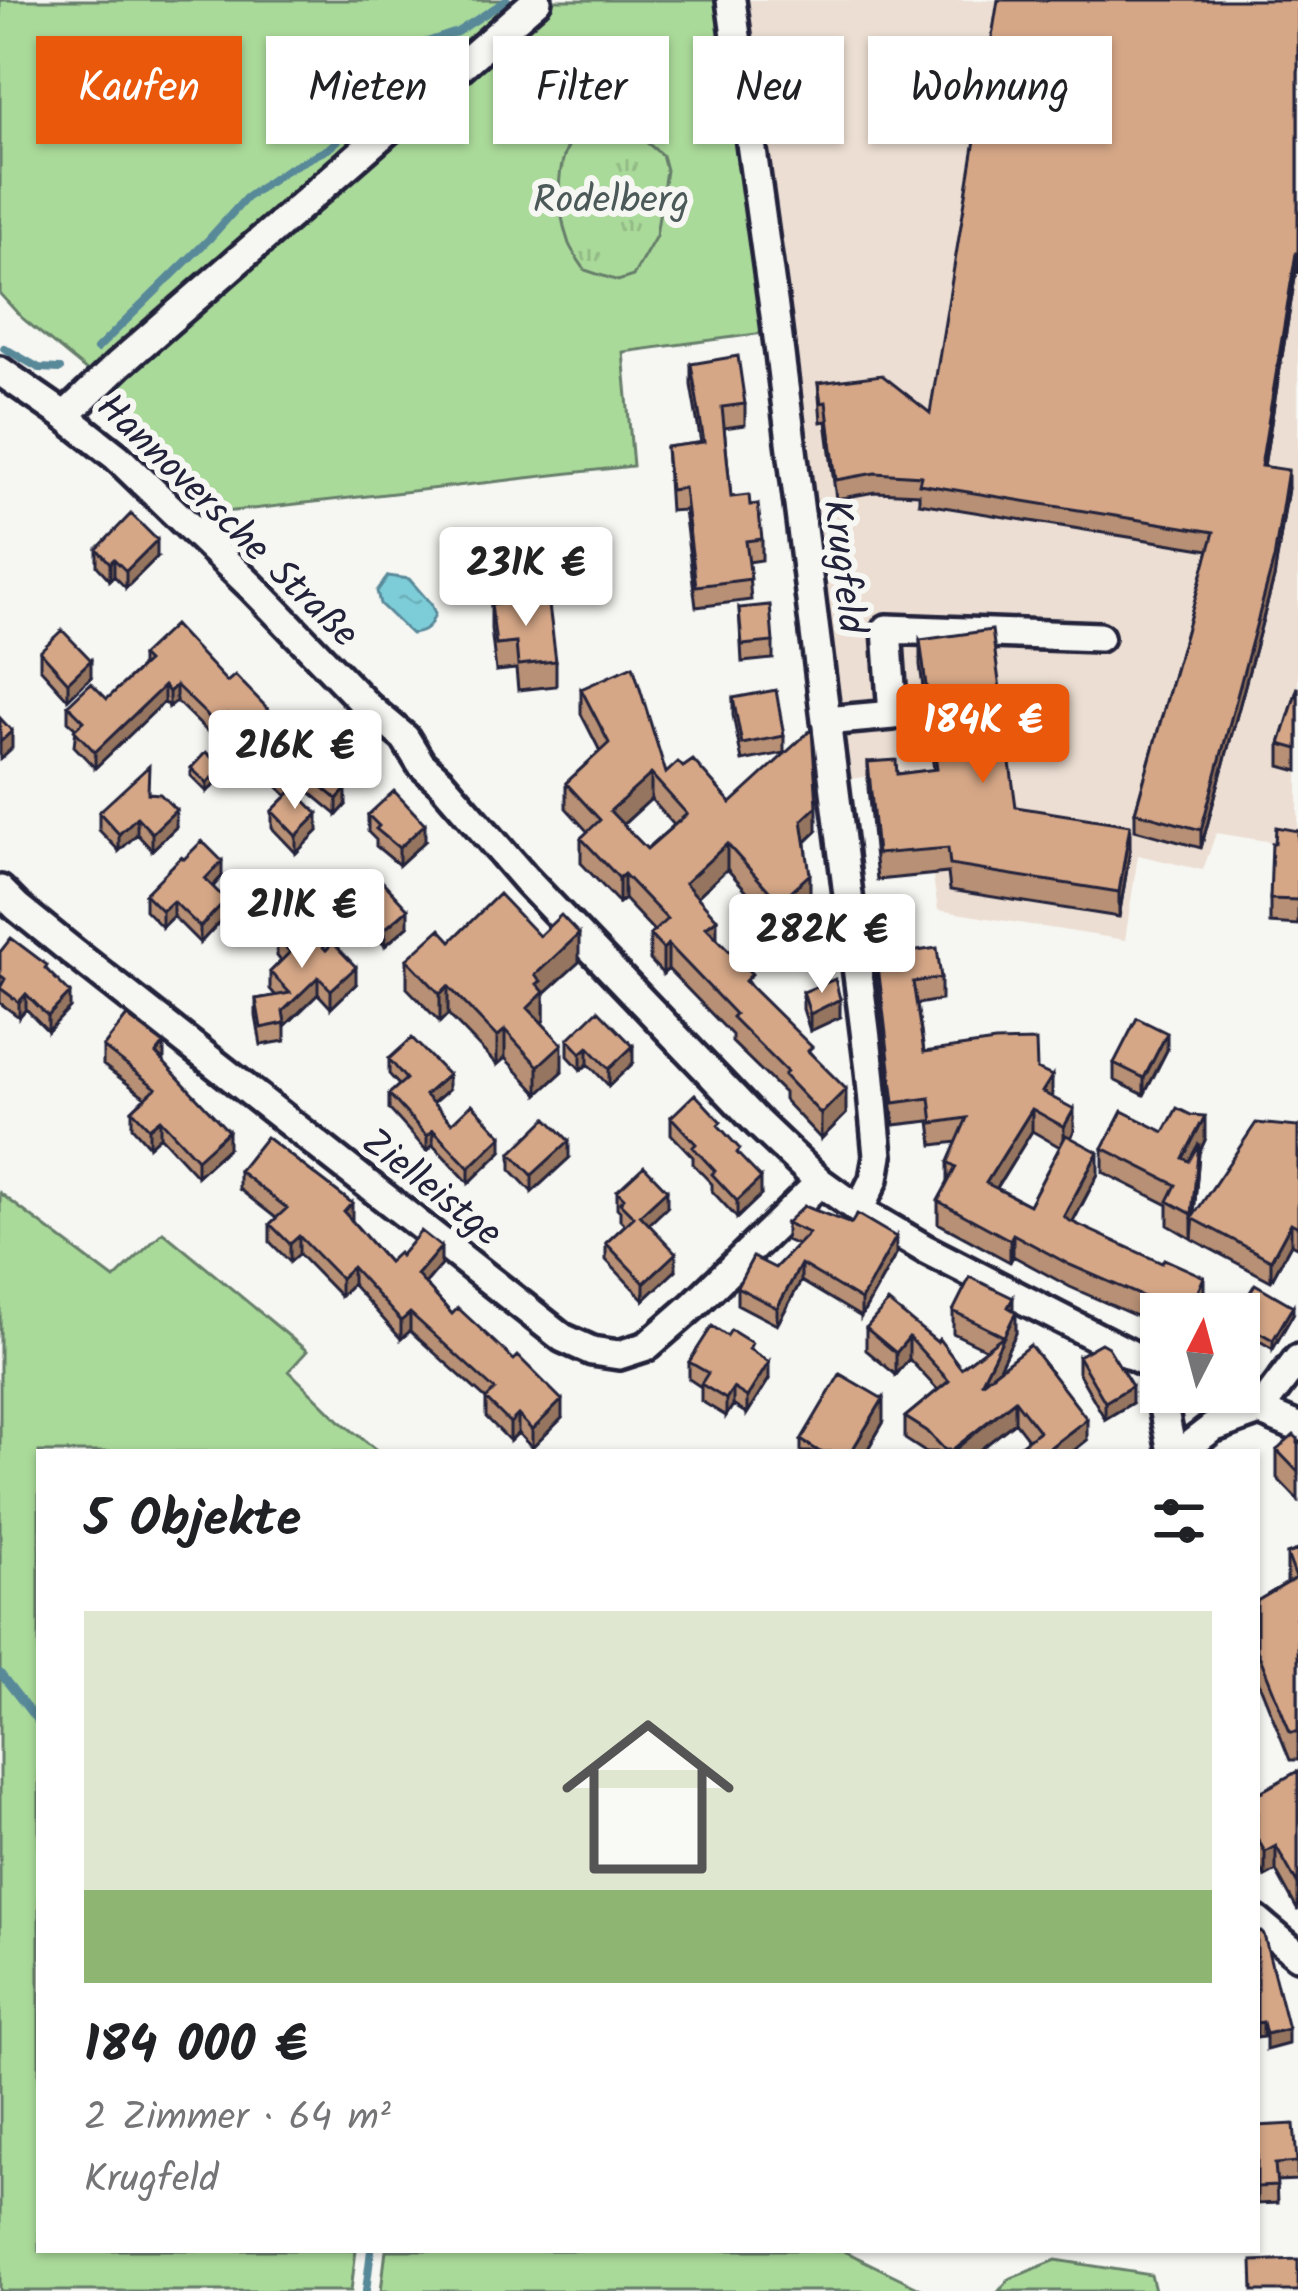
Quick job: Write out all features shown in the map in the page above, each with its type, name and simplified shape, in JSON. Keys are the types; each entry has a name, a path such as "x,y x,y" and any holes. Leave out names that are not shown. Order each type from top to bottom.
{"street":[{"path":"65,416 537,0"},
{"name":"Krugfeld","path":"731,0 871,1070 878,1156 860,1210"},
{"name":"Hannoversche Straße","path":"0,371 116,457 405,738 421,764 542,897 820,1182 925,1249 1140,1360"},
{"path":"826,721 893,715 887,628 1099,637"},
{"name":"Zielleistge","path":"0,890 563,1338 592,1351 619,1355 647,1346 820,1182"},
{"path":"1260,1410 1298,1359"},
{"path":"1260,1411 1298,1427"},
{"path":"1168,1413 1176,1449"},
{"path":"1181,1449 1212,1428 1253,1413"},
{"path":"1260,1923 1298,1955"}],"shaded area":[{"path":"747,0 1298,0 1298,846 1216,833 1203,870 1138,855 1125,940 938,910 917,770 849,779 766,144 844,144 844,36 752,36"}],"green space":[{"path":"0,0 718,0 723,36 693,36 693,144 738,144 764,333 623,352 633,466 216,513 183,477 148,421 22,318 0,294"},
{"name":"Rodelberg","path":"570,144 649,144 662,155 666,170 656,236 633,276 618,281 585,270 571,247 559,190"},
{"path":"0,1193 114,1279 163,1232 307,1351 289,1371 375,1449 36,1449 36,2253 356,2253 351,2291 0,2291"},
{"path":"386,2253 848,2253 926,2291 381,2291"},
{"path":"1056,2260 1151,2275 1155,2291 999,2291 1009,2279"}],"water":[{"path":"388,576 409,579 431,604 435,614 424,631 411,634 380,604 377,591"}],"building":[{"path":"998,0 1298,0 1298,253 1261,466 1288,470 1274,559 1201,830 1135,812 1214,532 919,484 921,476 875,473 836,480 826,402 821,403 818,383 882,375 930,413 974,144 1112,144 1112,36 992,36"},
{"path":"738,356 745,404 722,407 731,497 749,495 750,505 758,504 762,539 746,541 751,579 696,586 684,488 670,490 666,447 704,442 691,364"},
{"path":"131,514 157,540 126,571 97,549"},
{"path":"548,597 556,661 518,665 516,643 496,645 491,604"},
{"path":"770,605 773,642 742,645 739,608"},
{"path":"174,625 227,682 235,675 346,789 337,799 307,774 294,788 228,714 217,725 176,685 169,692 164,686 95,752 74,730 84,721 68,705 91,683 107,699 147,662 141,656"},
{"path":"62,630 91,660 68,682 40,651"},
{"path":"992,630 1016,807 1130,825 1119,892 950,865 948,848 877,854 868,762 896,760 897,774 937,769 920,640"},
{"path":"633,666 666,773 678,762 683,767 693,760 731,803 812,729 817,806 802,820 810,874 779,902 727,844 685,883 717,919 706,927 752,974 745,981 812,1047 808,1051 846,1089 821,1114 732,1017 735,1014 668,944 663,949 650,935 667,919 581,838 600,820 566,783 609,743 581,689","holes":["651,774 687,814 647,849 610,811"]},
{"path":"1298,687 1298,749 1280,744"},
{"path":"776,690 784,736 742,744 733,698"},
{"path":"0,718 12,731 0,742"},
{"path":"206,752 222,768 207,783 191,768"},
{"path":"149,766 148,793 160,794 176,810 152,833 137,817 119,834 99,812"},
{"path":"294,789 318,814 296,836 272,811"},
{"path":"394,791 425,824 399,848 376,829 379,826 368,815"},
{"path":"1276,827 1298,831 1298,900 1270,899"},
{"path":"202,841 222,861 205,879 226,900 200,927 173,901 162,911 145,894"},
{"path":"382,881 408,909 385,929 362,904 363,887 375,888"},
{"path":"499,894 539,936 561,915 579,934 535,975 544,992 528,1008 562,1044 538,1066 505,1030 497,1037 448,986 440,994 407,959 440,929 451,941"},
{"path":"297,919 326,950 333,943 356,967 331,990 318,977 283,1011 285,1023 261,1028 256,999 290,993 270,972 290,952 277,939"},
{"path":"11,938 47,965 70,993 48,1016 26,994 19,1002 0,988 5,979 0,975 0,952"},
{"path":"937,948 941,978 913,982 924,1052 1036,1041 1037,1069 1052,1076 1042,1092 1074,1109 1064,1127 1032,1109 986,1183 1029,1205 1066,1135 1098,1152 1064,1216 1162,1263 1164,1259 1204,1277 1197,1293 1140,1295 1013,1234 1010,1240 938,1201 956,1167 948,1162 967,1118 933,1123 930,1098 894,1103 877,957"},
{"path":"835,979 840,999 810,1014 803,992"},
{"path":"598,1010 633,1046 609,1069 588,1047 581,1053 568,1039"},
{"path":"127,1016 164,1044 156,1054 228,1131 197,1159 160,1119 149,1128 132,1110 156,1088 103,1047"},
{"path":"1137,1018 1167,1033 1144,1078 1114,1063"},
{"path":"412,1038 448,1075 425,1095 452,1123 472,1104 502,1136 469,1168 433,1130 427,1136 389,1094 406,1079 389,1059"},
{"path":"695,1094 761,1178 737,1201 671,1117"},
{"path":"1177,1108 1205,1116 1183,1158 1189,1161 1199,1143 1192,1214 1168,1201 1176,1185 1103,1148 1122,1111 1164,1132"},
{"path":"547,1118 569,1141 532,1175 511,1153"},
{"path":"1256,1123 1298,1127 1298,1227 1291,1223 1271,1260 1192,1218"},
{"path":"266,1137 352,1203 344,1212 388,1262 400,1256 421,1231 441,1247 417,1275 452,1314 458,1308 514,1360 518,1356 562,1400 532,1430 518,1415 510,1423 486,1399 495,1390 410,1313 401,1321 352,1267 340,1278 299,1236 290,1244 270,1224 287,1208 239,1171"},
{"path":"644,1166 667,1190 640,1215 676,1253 644,1283 606,1243 634,1217 620,1203 624,1198 617,1191"},
{"path":"804,1206 851,1224 857,1214 896,1237 861,1300 801,1264 777,1308 737,1287 753,1257 775,1268 809,1233 786,1223"},
{"path":"970,1277 1013,1298 1008,1307 1016,1312 981,1383 1030,1345 1087,1419 1048,1449 1026,1449 1022,1444 1039,1431 1015,1400 953,1449 944,1449 905,1417 949,1381 909,1337 896,1353 866,1328 888,1302 937,1342 939,1339 961,1368 1003,1336 953,1311"},
{"path":"1255,1284 1293,1306 1273,1340 1260,1333 1260,1293 1250,1293"},
{"path":"712,1326 727,1336 731,1330 752,1343 749,1349 769,1362 747,1397 733,1388 726,1399 701,1384 708,1373 689,1362"},
{"path":"1101,1343 1132,1386 1105,1402 1078,1356"},
{"path":"840,1374 883,1399 853,1449 815,1449 801,1440"},
{"path":"1294,1435 1298,1439 1298,1472 1277,1450"},
{"path":"1298,1550 1298,1732 1290,1732 1260,1657 1260,1599 1296,1578 1287,1554"},
{"path":"1298,1771 1298,1885 1276,1846 1265,1852 1260,1843 1260,1792"},
{"path":"1260,1932 1288,2029 1266,2034 1260,2022"},
{"path":"1294,2124 1297,2162 1275,2164 1277,2186 1260,2187 1260,2126"},
{"path":"1298,2259 1298,2291 1253,2291 1252,2261"}],"waterway":[{"path":"97,349 246,198 328,149 371,111 424,43 457,32 507,0"},
{"path":"4,348 39,368 60,369"},
{"path":"0,1673 36,1719"},
{"path":"366,2291 371,2253"}]}
